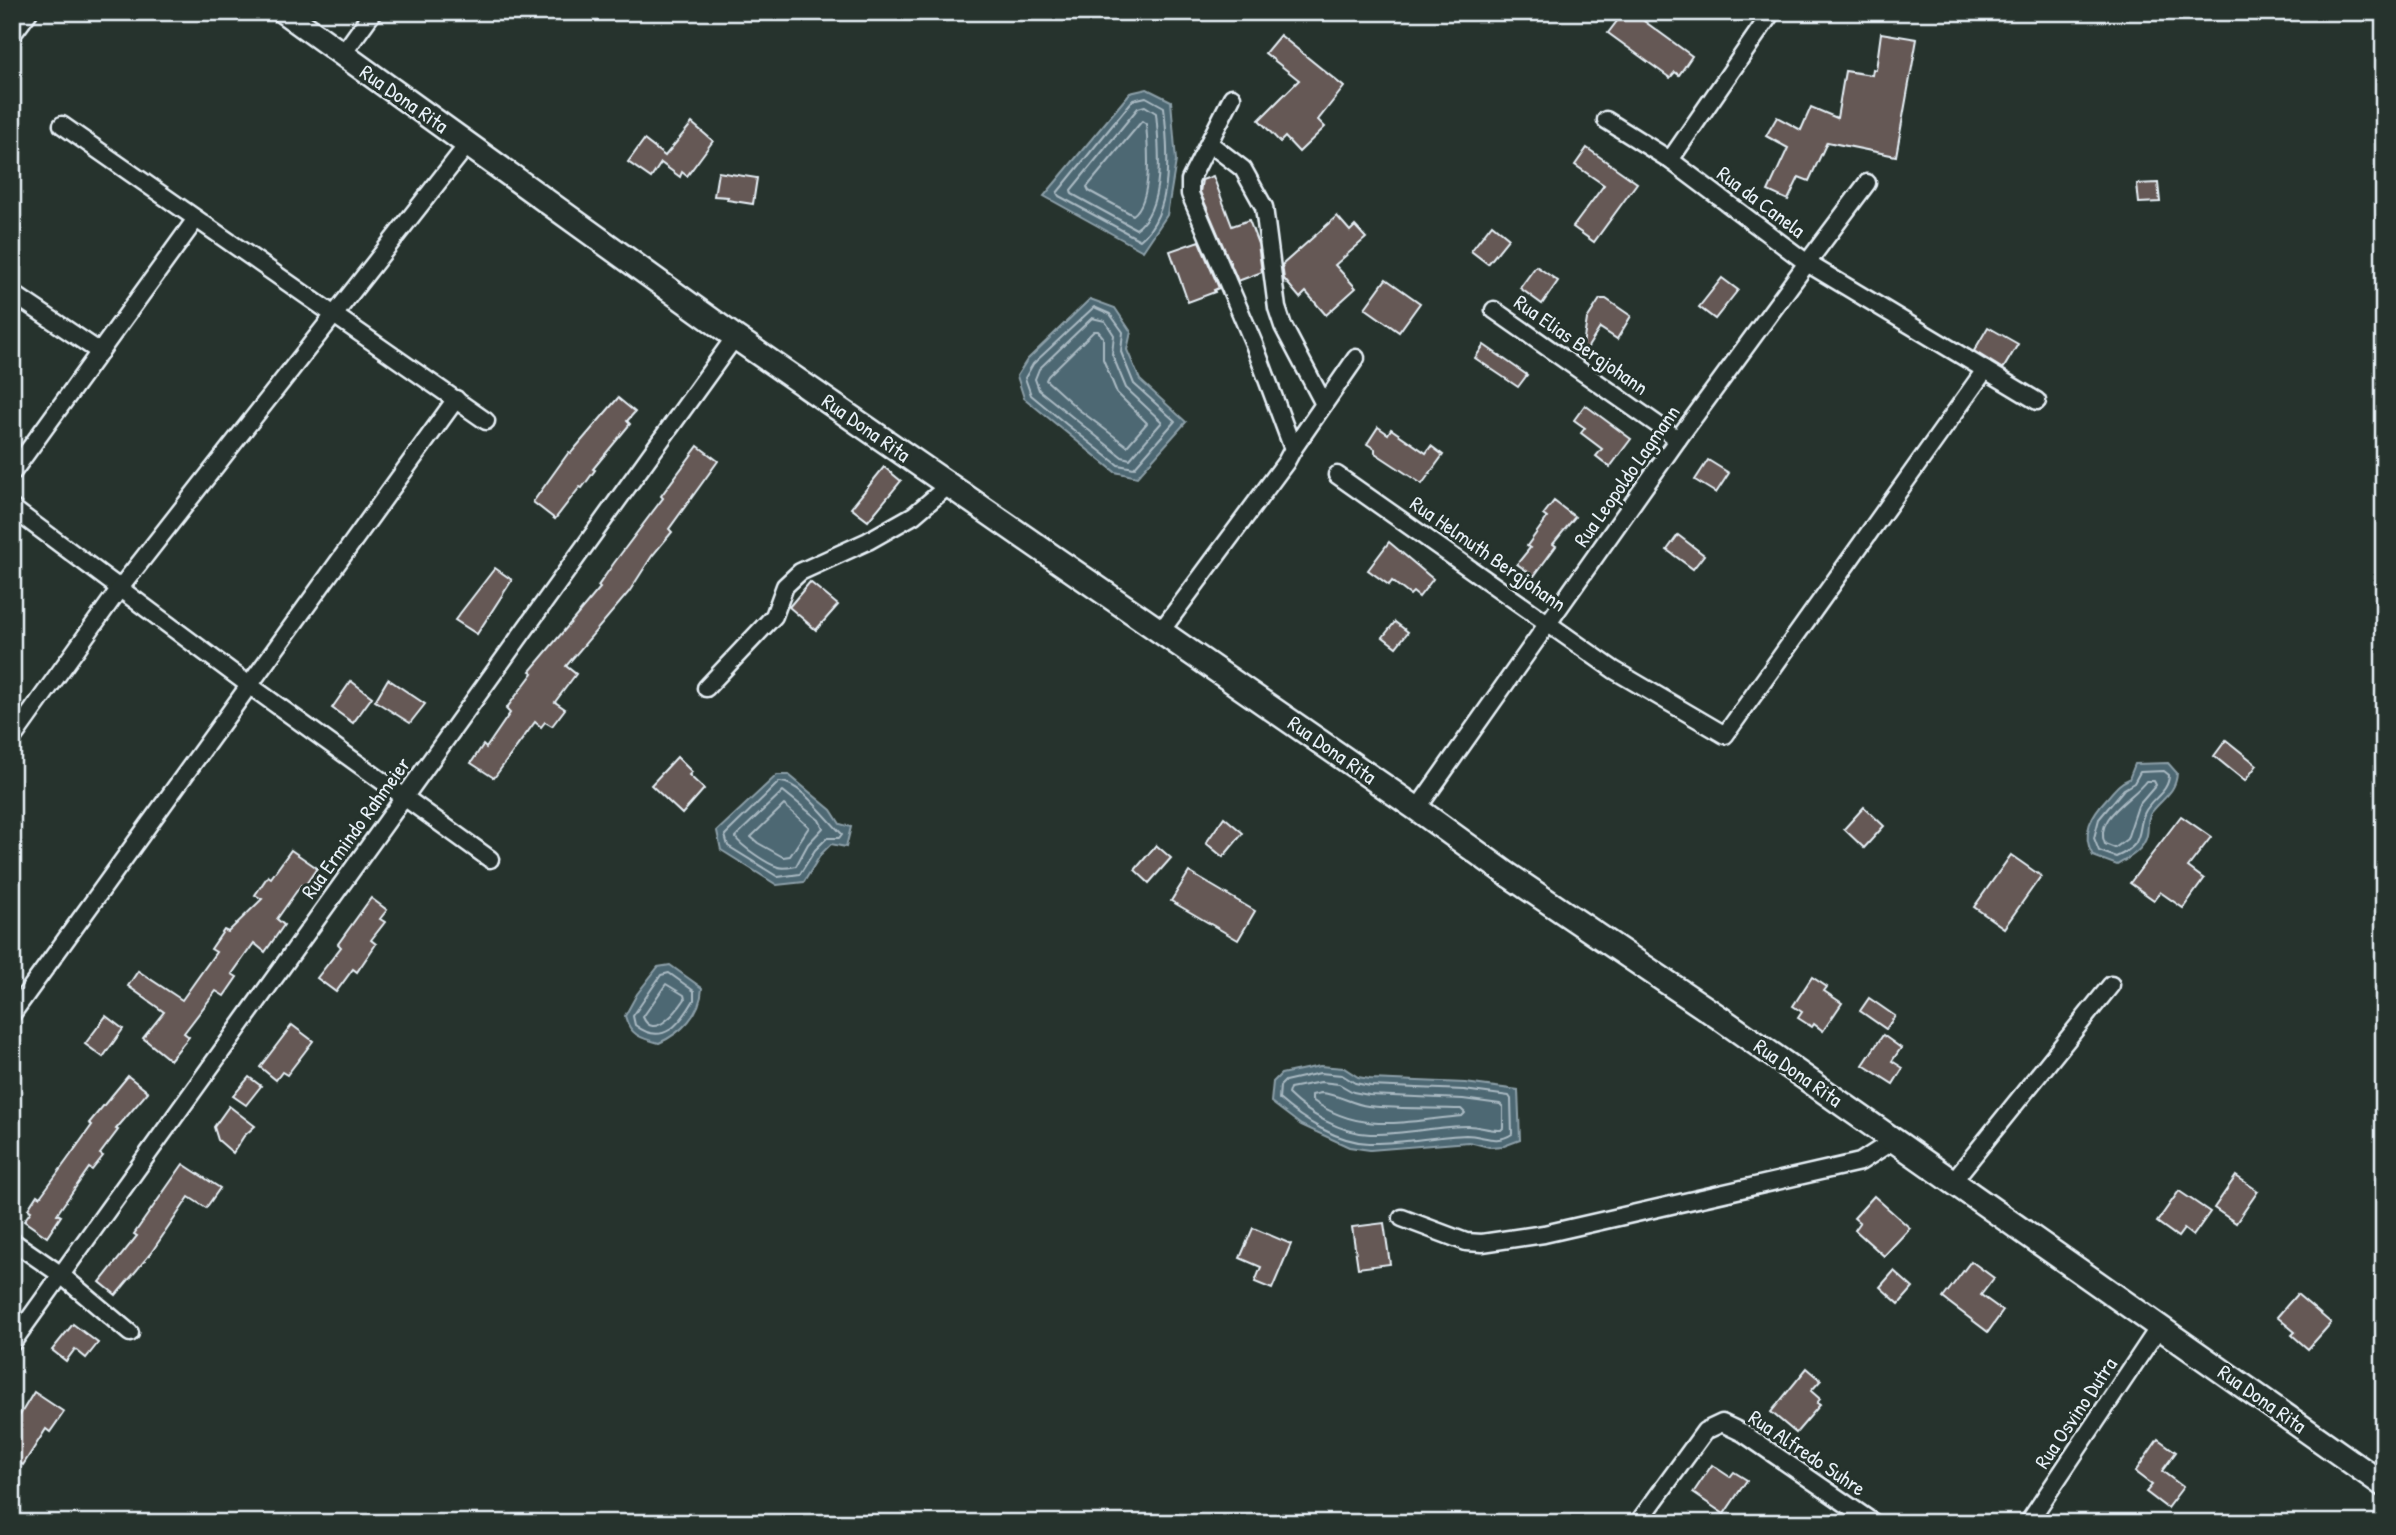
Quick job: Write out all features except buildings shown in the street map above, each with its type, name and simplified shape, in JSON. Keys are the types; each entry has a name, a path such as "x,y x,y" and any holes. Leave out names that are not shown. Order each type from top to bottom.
{"main road":[{"name":"Rua Dona Rita","path":"284,12 735,337 1507,874 1720,1018 2384,1485"}],"street":[{"path":"12,35 29,12"},
{"path":"342,55 373,12"},
{"path":"1670,160 1772,12"},
{"path":"1232,97 1191,180 1190,194 1254,344 1293,449"},
{"name":"Rua da Canela","path":"1606,120 1670,160 1807,263 1867,183"},
{"path":"62,125 486,421"},
{"path":"1209,143 1243,169 1264,207 1283,326 1324,404"},
{"path":"12,738 120,588 468,144"},
{"path":"12,473 196,219"},
{"path":"1807,263 2037,401"},
{"name":"Rua Leopoldo Lagmann","path":"1417,809 1678,439 1807,263"},
{"path":"12,293 100,352"},
{"name":"Rua Elias Bergjohann","path":"1493,310 1678,439"},
{"name":"Rua Ermindo Rahmeier","path":"12,1343 735,337"},
{"path":"1161,631 1271,482 1356,358"},
{"name":"Rua Helmuth Bergjohann","path":"1337,475 1614,670 1725,735 1985,370"},
{"path":"12,1014 456,400"},
{"path":"706,688 774,616 786,586 800,572 868,541 914,515 950,485"},
{"path":"12,508 249,685 490,859"},
{"path":"1953,1181 2111,985"},
{"path":"1402,1219 1466,1241 1482,1243 1544,1234 1860,1162 1894,1140"},
{"path":"12,1241 60,1274 130,1333"},
{"name":"Rua Osvino Dutra","path":"2028,1523 2159,1327"},
{"name":"Rua Alfredo Suhre","path":"1638,1523 1705,1431 1722,1423 1743,1433 1874,1523"}],"water":[{"path":"1147,89 1171,101 1176,161 1167,215 1143,251 1044,196 1130,93"},
{"path":"1090,299 1115,308 1131,332 1127,350 1140,380 1186,422 1137,477 1115,472 1024,398 1017,376 1027,360"},
{"path":"2168,763 2177,773 2174,786 2151,813 2148,832 2139,849 2117,865 2093,856 2089,848 2088,832 2102,803 2117,786 2129,779 2135,764"},
{"path":"777,775 789,775 831,810 840,824 851,827 846,847 831,844 821,854 804,882 777,885 721,850 717,831"},
{"path":"670,965 702,988 701,997 688,1022 659,1043 637,1035 630,1028 625,1016 637,994 658,967"},
{"path":"1320,1066 1344,1068 1358,1077 1370,1079 1465,1083 1518,1090 1520,1140 1504,1146 1489,1147 1469,1142 1370,1150 1349,1147 1301,1125 1271,1102 1273,1082 1281,1074"}]}
